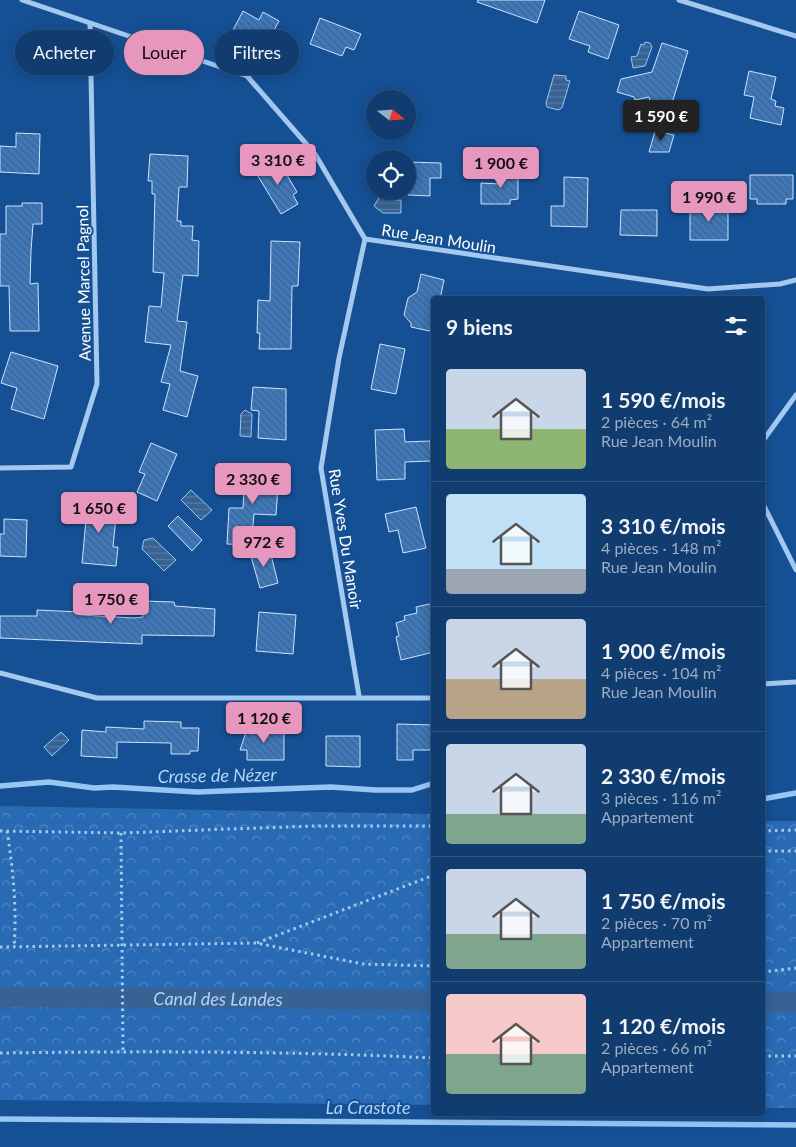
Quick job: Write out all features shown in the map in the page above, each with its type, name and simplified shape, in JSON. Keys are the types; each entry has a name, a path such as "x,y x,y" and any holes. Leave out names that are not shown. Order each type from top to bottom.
{"street":[{"name":"Rue Jean Moulin","path":"22,0 247,76 315,154 365,239 708,289 780,284 796,280"},
{"path":"679,0 796,36"},
{"name":"Avenue Marcel Pagnol","path":"0,468 72,467 98,384 90,24"},
{"name":"Rue Yves Du Manoir","path":"358,696 320,468 339,358 365,239"},
{"path":"765,438 796,395"},
{"path":"765,508 796,570"},
{"path":"0,673 97,698 358,696 431,698"},
{"path":"765,684 796,682"}],"path":[{"path":"0,831 121,833 313,826 431,826"},
{"path":"765,831 796,830"},
{"path":"7,831 15,888 16,918 14,947"},
{"path":"121,833 120,944 123,1051"},
{"path":"765,851 796,852"},
{"path":"256,943 431,876"},
{"path":"0,947 256,943 364,964 431,966"},
{"path":"765,972 796,968"},
{"path":"0,1052 123,1051 344,1054 431,1058"},
{"path":"765,1056 796,1056"}],"green space":[{"path":"0,806 431,814 431,1105 0,1100"},
{"path":"765,821 796,821 796,1108 765,1108"}],"shaded area":[{"path":"645,42 650,43 652,47 645,66 633,68 631,57 637,56 641,44 644,45"},
{"path":"554,75 566,76 566,80 570,81 562,108 558,110 547,107 546,103"},
{"path":"378,200 401,200 401,213 383,213 374,206"},
{"path":"245,410 252,414 251,437 240,436 241,414"},
{"path":"191,490 212,510 201,520 181,500"},
{"path":"153,538 176,560 164,571 142,549 144,540"},
{"path":"61,732 69,740 52,756 44,747"}],"building":[{"path":"478,0 545,0 537,23 477,2"},
{"path":"243,11 259,20 263,12 279,21 274,30 233,30"},
{"path":"579,11 619,25 608,59 588,52 590,46 569,39"},
{"path":"320,18 361,34 354,50 346,47 342,56 310,44"},
{"path":"662,43 688,51 673,100 651,105 649,97 635,100 634,97 617,92 621,79 652,72"},
{"path":"749,71 776,77 771,99 776,101 775,106 784,108 781,125 750,118 754,97 744,95"},
{"path":"655,131 674,135 669,152 649,152"},
{"path":"16,133 40,134 39,174 0,172 0,146 16,147"},
{"path":"150,154 188,156 187,187 179,187 177,221 181,221 181,226 193,226 192,240 199,241 198,276 183,275 177,321 187,322 180,371 198,376 187,417 163,410 170,384 161,382 171,345 145,342 149,306 161,307 164,273 153,272 155,194 152,194 152,181 148,181"},
{"path":"278,160 297,192 293,195 298,204 281,214 256,173"},
{"path":"416,162 441,163 441,178 430,178 430,196 416,195"},
{"path":"500,170 518,170 518,199 510,200 510,204 481,204 481,183 500,184"},
{"path":"750,175 793,175 793,199 786,199 786,204 757,204 757,199 750,199"},
{"path":"564,177 588,178 587,227 551,226 551,206 564,206"},
{"path":"22,203 42,203 42,224 33,224 30,284 38,283 39,331 10,331 9,286 0,286 0,234 6,234 6,206 22,206"},
{"path":"728,205 728,240 690,240 690,206"},
{"path":"621,210 657,210 657,236 620,235"},
{"path":"271,241 300,242 298,286 292,286 291,349 259,349 260,333 257,333 258,300 270,301"},
{"path":"421,274 444,280 441,296 431,296 431,331 411,327 411,323 404,315 408,298 417,292"},
{"path":"380,344 405,349 396,394 371,389"},
{"path":"11,352 58,366 44,419 11,409 17,388 1,383"},
{"path":"253,387 286,389 286,440 258,438 259,411 251,410"},
{"path":"404,429 405,442 430,441 431,461 405,462 405,479 377,480 375,430"},
{"path":"151,443 177,454 157,501 137,492 145,474 139,472"},
{"path":"245,469 279,471 276,515 254,514 251,545 227,544 229,508 243,508"},
{"path":"78,503 117,507 113,547 118,547 116,566 82,563 86,520 76,519"},
{"path":"416,507 426,548 403,553 398,530 389,532 385,514"},
{"path":"178,516 202,540 192,551 168,526"},
{"path":"4,519 27,520 26,557 0,556 0,534 4,534"},
{"path":"269,547 278,583 260,588 250,553"},
{"path":"143,601 174,602 175,606 215,609 214,636 142,635 142,644 0,638 0,616 37,616 37,610 81,612 81,615 134,618 143,617"},
{"path":"431,604 431,653 401,660 396,637 399,636 396,623 405,620 404,616 417,613 416,607"},
{"path":"259,612 296,615 293,654 256,651"},
{"path":"144,721 181,722 181,728 199,728 198,751 190,751 190,754 171,754 171,743 117,742 117,758 81,756 82,730 106,732 106,727 144,729"},
{"path":"397,724 431,725 431,750 413,750 413,760 397,760"},
{"path":"248,726 284,729 284,760 247,760 247,750 240,750"},
{"path":"326,736 360,736 360,767 326,766"}],"waterway":[{"name":"Crasse de Nézer","path":"0,786 49,782 94,788 113,787 197,792 331,787 412,790 431,784"},
{"path":"765,798 796,793"},
{"name":"Canal des Landes","path":"0,997 431,1000"},
{"name":"Canal des Landes","path":"765,1002 796,1002"},
{"name":"La Crastote","path":"0,1119 796,1125"}]}
